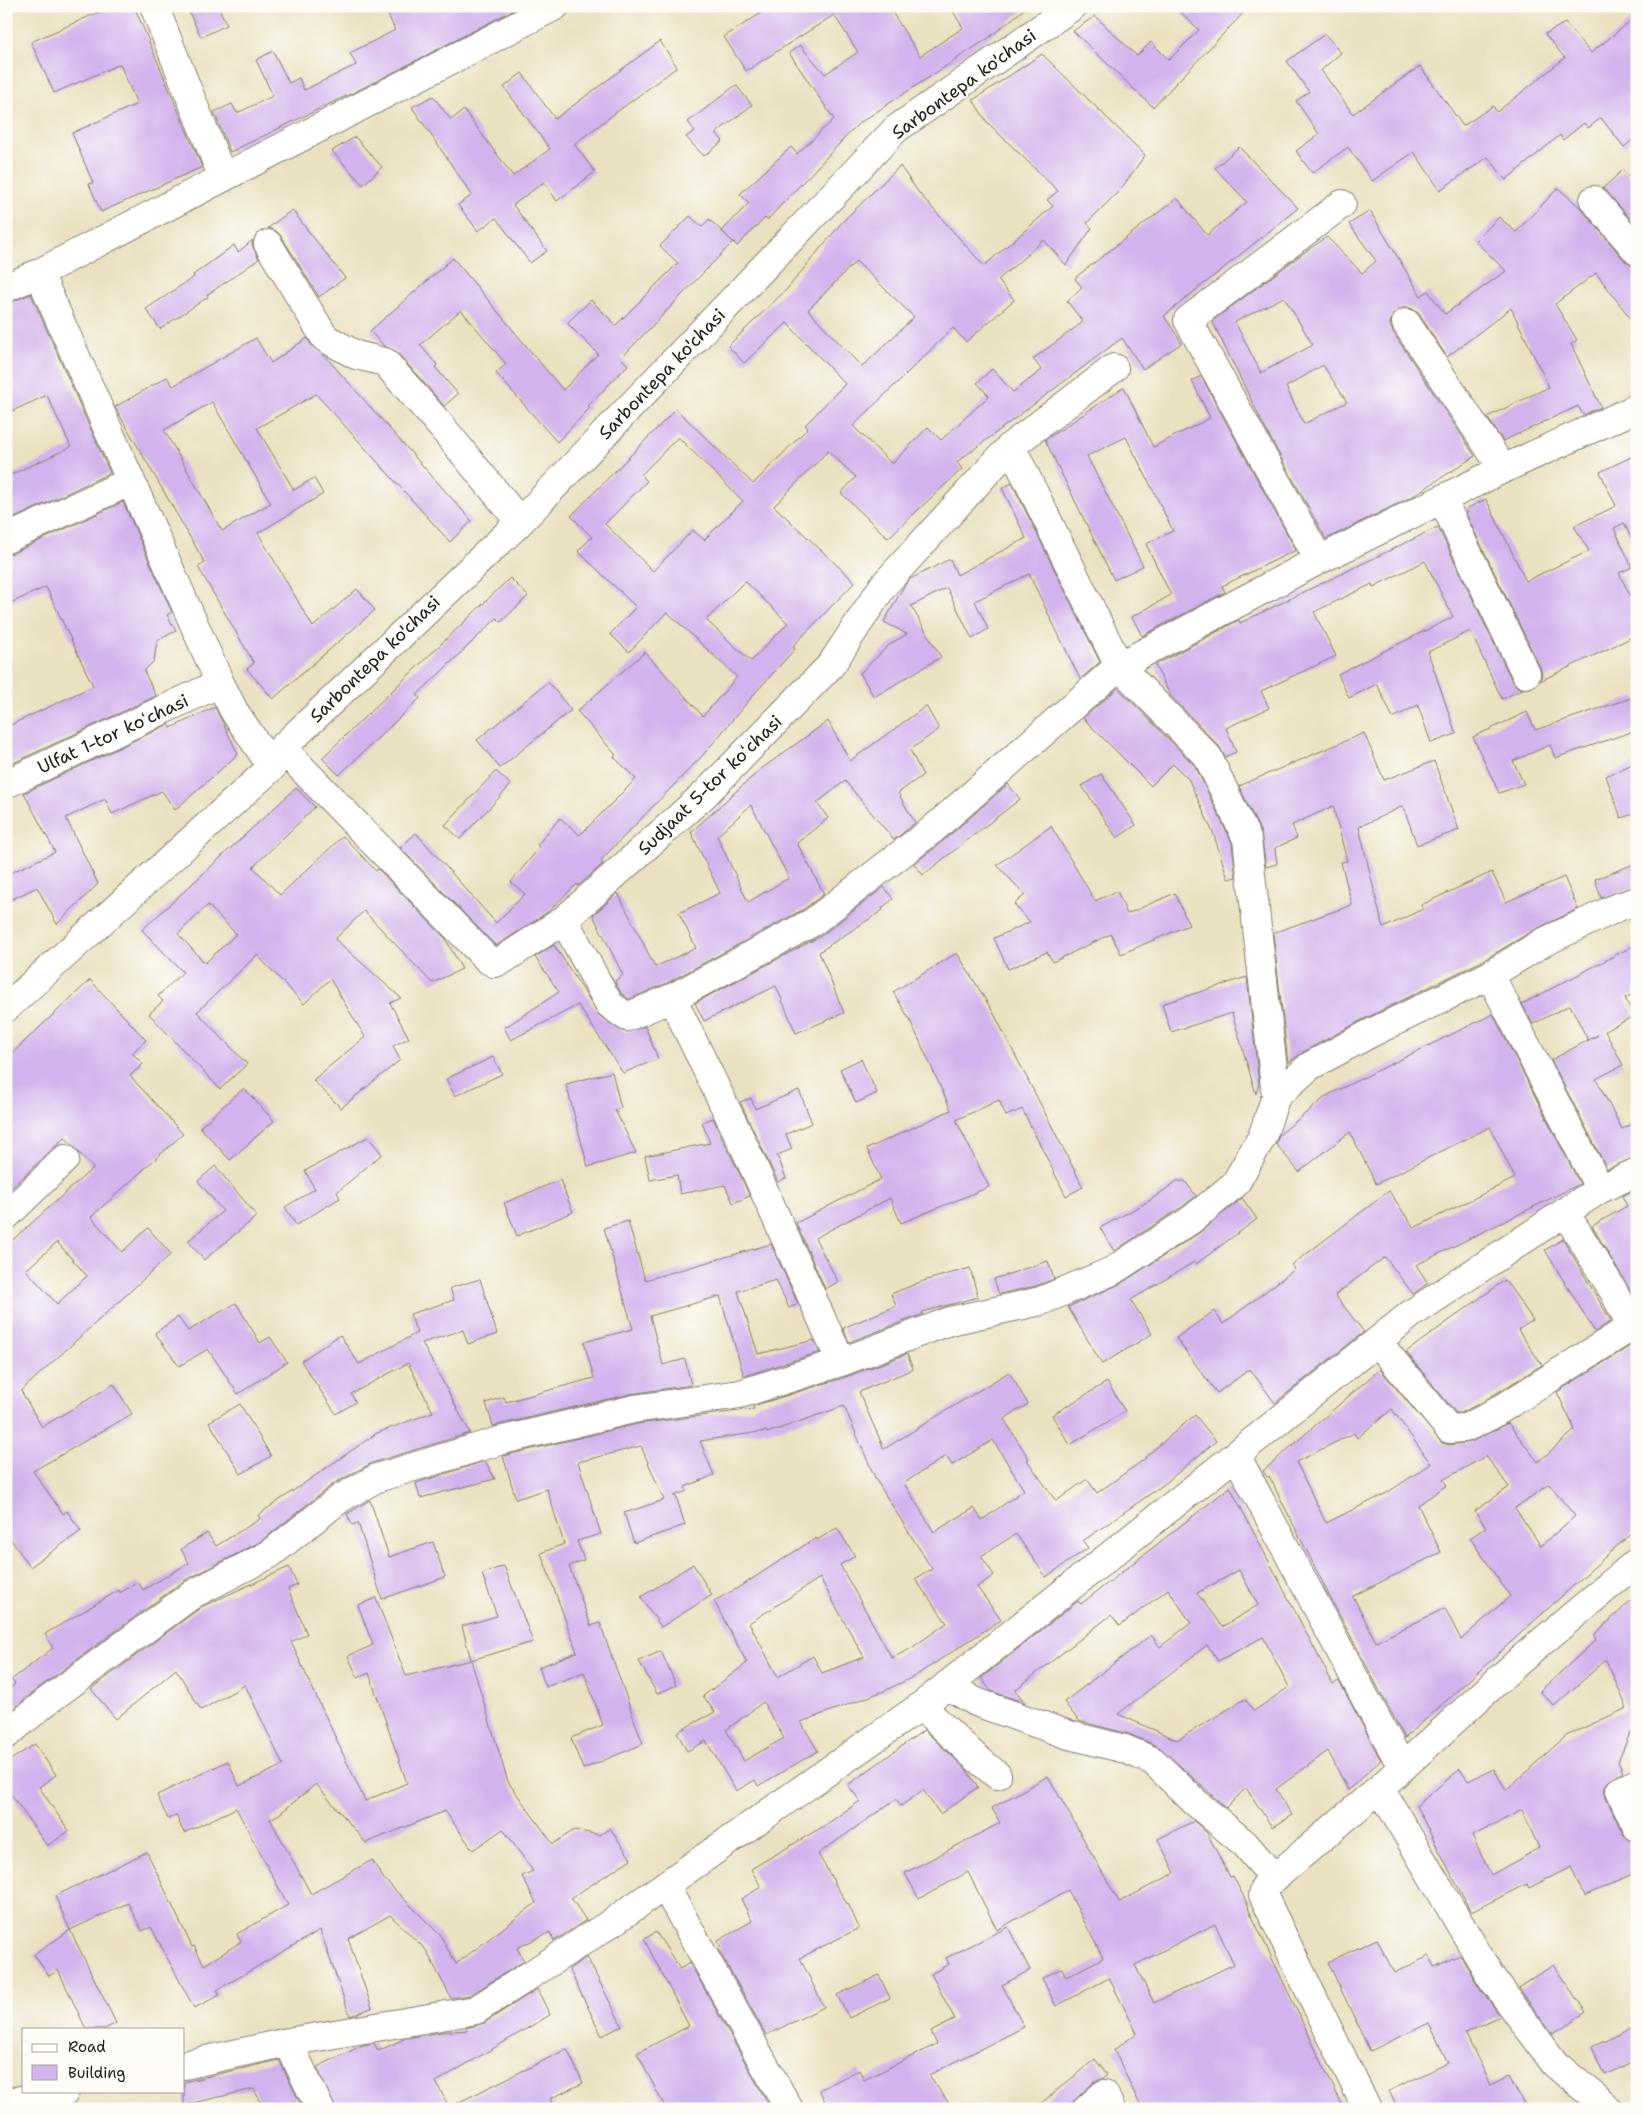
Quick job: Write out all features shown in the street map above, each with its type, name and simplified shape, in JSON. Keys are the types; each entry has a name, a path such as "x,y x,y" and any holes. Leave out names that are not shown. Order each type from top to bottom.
{"street":[{"path":"154,6 224,178"},
{"path":"6,288 224,178 554,6"},
{"name":"Sarbontepa ko'chasi","path":"6,1008 277,757 520,522 896,130 1073,6"},
{"path":"1594,200 1637,251"},
{"path":"1319,560 1188,320 1342,204"},
{"path":"268,244 325,338 356,355 384,362 441,426 520,522"},
{"name":"Sudjaat 5-tor koʻchasi","path":"39,273 234,711 277,757 487,960 494,963 501,961 564,920 706,793 831,665 882,586 1011,446 1114,368"},
{"path":"1406,323 1503,469"},
{"path":"564,920 610,1004 627,1017 672,998 813,922 932,830 1119,666 1319,560 1503,469 1637,409"},
{"path":"6,1735 46,1702 193,1594 270,1554 341,1498 378,1478 499,1441 634,1409 740,1394 841,1362 950,1321 1041,1301 1112,1271 1191,1220 1235,1184 1262,1137 1276,1096 1247,840 1208,756 1119,666 1011,446"},
{"path":"6,539 130,481"},
{"path":"1442,499 1526,674"},
{"name":"Ulfat 1-tor koʻchasi","path":"6,784 220,683"},
{"path":"1276,1096 1310,1066 1369,1034 1490,975 1542,943 1618,907 1637,901"},
{"path":"1490,975 1600,1189"},
{"path":"672,998 744,1148 841,1362"},
{"path":"6,1216 65,1159"},
{"path":"185,2066 288,2042 476,2010 665,1886 921,1706 1411,1314 1600,1189 1637,1172"},
{"path":"1377,1341 1449,1429 1465,1428 1490,1416 1625,1331 1628,1319 1614,1292 1565,1212"},
{"path":"1236,1455 1402,1767"},
{"path":"1368,2109 1263,1895 1266,1885 1380,1788 1519,1661 1637,1562"},
{"path":"947,1685 976,1702 1069,1736 1125,1748 1153,1761 1195,1802 1245,1844 1274,1878"},
{"path":"921,1706 972,1755 997,1775"},
{"path":"1637,1783 1620,1791 1637,1827"},
{"path":"1380,1788 1491,1977 1555,2064 1608,2109"},
{"path":"665,1886 789,2109"},
{"path":"288,2042 320,2109"},
{"path":"6,2103 60,2092"},
{"path":"1087,2109 1104,2094 1111,2109"}],"building":[{"path":"97,6 134,6 202,167 101,212 89,184 93,183 72,133 137,104 120,64 54,93 31,42 99,12"},
{"path":"186,6 218,6 227,25 201,37"},
{"path":"384,6 521,6 373,83 230,152 214,112 232,104 237,113 273,96 256,60 273,51 289,83 299,78 304,90 356,65 350,53 395,30"},
{"path":"772,6 888,6 920,56 963,28 950,6 1028,6 990,37 858,124 767,220 765,218 737,246 722,231 749,203 740,194 791,147 797,154 834,119 789,53 800,45 825,74 858,52 834,15 746,71 724,37"},
{"path":"1174,6 1250,6 1153,107 1073,31 1095,16 1137,56 1151,42 1169,60 1199,30"},
{"path":"1637,16 1637,136 1624,147 1601,118 1588,128 1584,123 1563,140 1560,135 1506,180 1488,157 1440,190 1414,152 1372,181 1348,147 1312,173 1296,151 1319,134 1296,101 1309,92 1287,61 1325,34 1341,53 1321,70 1353,114 1420,66 1463,126 1493,106 1497,112 1565,58 1545,34 1565,23 1591,53"},
{"path":"660,41 677,67 574,144 595,172 557,201 544,182 513,205 547,251 530,263 496,218 478,231 458,205 472,195 412,107 433,96 451,120 464,110 513,176 550,149 504,87 522,73 555,119"},
{"path":"1042,54 1145,155 1121,189 1087,223 1092,228 1066,265 1044,240 998,280 1014,300 966,342 953,328 853,426 892,464 928,427 941,440 989,396 977,383 992,369 1013,392 1042,370 1033,359 1083,322 1067,301 1082,287 1075,279 1076,277 1177,198 1207,235 1247,202 1215,168 1239,147 1298,208 1164,316 1182,343 1143,369 1122,338 957,462 962,469 888,538 841,493 856,477 828,451 774,506 855,582 793,646 795,649 703,755 601,860 603,864 578,886 577,884 548,912 496,946 400,848 416,833 496,923 525,894 511,882 540,847 537,845 560,818 580,835 636,779 614,757 616,755 577,711 645,652 703,716 737,677 667,612 629,652 610,634 636,607 578,551 592,537 571,516 676,409 753,484 808,428 805,425 845,384 787,323 744,363 728,346 787,289 843,221 900,166 919,193 984,266 1053,206 1047,200 1058,191 987,122 973,100","holes":["856,261 914,317 862,367 808,310","678,437 743,501 704,540 693,530 653,571 605,524 647,481 641,475","745,581 788,623 751,661 706,620"]},
{"path":"736,85 752,105 716,133 723,141 704,156 686,137 695,131 688,122"},
{"path":"355,137 382,167 363,185 332,151"},
{"path":"1623,170 1637,185 1637,226 1603,188"},
{"path":"1558,188 1581,208 1625,261 1637,266 1637,327 1596,273 1555,304 1577,340 1571,344 1601,407 1583,415 1578,406 1503,441 1487,417 1549,387 1511,308 1447,357 1419,314 1413,309 1406,307 1398,310 1392,317 1390,324 1393,332 1475,456 1413,496 1326,539 1268,434 1212,321 1327,237 1362,273 1376,261 1349,224 1370,211 1421,296 1428,291 1445,314 1506,271 1475,241 1499,217 1516,232","holes":["1284,297 1313,345 1261,373 1235,322","1323,365 1347,402 1304,424 1286,387"]},
{"path":"292,210 345,278 319,297 281,236 276,231 268,228"},
{"path":"690,216 702,227 709,219 733,242 621,358 628,365 588,406 590,408 557,442 496,373 506,364 461,310 420,345 437,365 435,367 458,394 444,406 397,352 384,346 370,331 453,258 563,390 598,354 567,323 591,300 616,325 678,263 660,246"},
{"path":"253,240 252,245 259,259 207,295 208,297 160,329 146,309 194,277 193,275 234,245 238,252"},
{"path":"31,294 110,473 6,522 6,477 71,447 47,395 6,414 6,304"},
{"path":"256,338 271,363 307,338 312,346 324,355 472,521 450,542 316,394 257,428 294,490 314,478 323,494 258,533 313,627 357,589 375,610 273,699 247,669 254,663 198,567 205,563 115,407 167,377 173,386","holes":["212,402 271,503 222,531 164,430"]},
{"path":"1201,376 1296,550 1222,586 1225,592 1142,636 1132,617 1171,595 1146,544 1173,531 1154,492 1126,437 1087,456 1143,566 1114,580 1045,440 1124,387 1153,447 1210,418 1192,381"},
{"path":"1637,454 1637,550 1624,523 1614,528 1632,567 1619,573 1637,610 1637,635 1540,681 1542,675 1540,667 1466,514 1468,513 1466,509 1486,499 1526,581 1589,551 1574,526 1616,506 1600,472"},
{"path":"1012,483 1100,662 1080,679 1029,574 975,601 988,629 972,639 947,588 911,606 941,657 874,697 860,673 889,645 907,634 884,622 910,579 950,559 957,575 1026,538 1002,488"},
{"path":"123,502 172,612 167,615 176,631 157,641 154,661 144,671 156,696 9,765 6,761 6,727 93,686 46,587 6,605 6,554 13,553"},
{"path":"1438,527 1512,681 1517,687 1523,689 1502,699 1470,631 1428,652 1456,734 1431,743 1418,705 1393,718 1377,684 1349,698 1338,674 1453,617 1425,561 1373,587 1372,584 1314,612 1336,656 1261,691 1269,708 1226,728 1236,752 1225,757 1219,746 1170,695 1155,665 1239,620 1240,623"},
{"path":"510,578 528,596 501,622 497,618 417,695 420,698 339,775 322,758"},
{"path":"548,682 571,710 500,768 477,740"},
{"path":"1118,688 1195,766 1232,843 1236,877 1228,879 1214,835 1189,780 1173,764 1151,786 1083,718"},
{"path":"1637,696 1637,730 1555,758 1550,745 1513,761 1524,784 1499,793 1473,737 1527,712 1535,730"},
{"path":"926,706 939,729 910,750 923,775 898,793 915,823 894,840 845,781 817,803 828,818 797,843 824,894 804,909 665,984 629,999 621,993 615,981 623,975 593,915 618,893 655,967 696,948 679,913 720,893 691,832 761,769 828,721 850,761","holes":["751,805 789,878 748,902 717,836"]},
{"path":"215,707 238,754 175,810 162,791 112,814 105,799 66,818 98,884 57,924 37,887 6,902 6,875 55,852 24,793 169,724 171,728"},
{"path":"1364,733 1384,780 1434,761 1459,830 1417,845 1403,806 1359,827 1383,928 1423,909 1421,905 1492,872 1506,902 1564,877 1578,909 1534,930 1482,961 1362,1020 1303,1052 1288,1063 1273,933 1352,905 1341,862 1347,861 1333,806 1292,825 1297,838 1275,848 1277,864 1266,867 1261,833 1239,786"},
{"path":"1637,762 1637,813 1621,818 1606,776"},
{"path":"496,771 511,785 460,839 445,825"},
{"path":"1101,774 1136,825 1117,838 1082,786"},
{"path":"1008,784 1020,799 923,875 914,864"},
{"path":"296,788 315,807 253,867 280,895 343,836 445,938 462,969 432,983 364,911 335,939 401,998 390,1003 409,1038 393,1046 400,1060 341,1108 313,1080 365,1037 330,979 304,1004 257,955 197,1012 247,1064 220,1089 149,1014 163,1001 158,996 183,972 142,930","holes":["208,905 236,934 205,963 178,934"]},
{"path":"1051,826 1095,901 1117,891 1127,914 1175,893 1189,925 1121,954 1111,934 1053,962 1047,952 1008,969 994,938 1030,922 1014,904 1025,895 997,865"},
{"path":"1637,863 1637,886 1601,898 1595,879"},
{"path":"884,887 893,899 882,908 883,910 819,952 844,1013 796,1033 776,986 704,1021 695,1003 821,936"},
{"path":"1637,944 1637,992 1625,998 1634,1016 1605,1031 1623,1065 1596,1079 1622,1129 1637,1121 1637,1157 1607,1169 1551,1060 1598,1035 1588,1040 1570,1005 1533,1024 1522,1004"},
{"path":"554,945 600,1016 625,1032 645,1026 658,1059 623,1073 578,1005 511,1040 504,1028 559,992 535,957"},
{"path":"957,953 993,1012 1083,1187 1066,1196 1022,1109 1006,1116 999,1100 956,1120 989,1187 901,1223 890,1198 815,1238 838,1282 825,1289 796,1223 881,1179 867,1149 951,1110 910,1020 893,992"},
{"path":"1247,977 1259,1083 1256,1094 1232,1013 1171,1032 1162,1004"},
{"path":"90,980 146,1040 132,1053 143,1064 130,1076 183,1134 91,1217 122,1252 148,1228 171,1254 21,1391 42,1427 114,1384 132,1414 33,1471 63,1514 67,1511 81,1531 30,1567 6,1532 6,1246 93,1168 65,1137 6,1193 6,1059","holes":["57,1242 87,1276 57,1304 26,1270"]},
{"path":"1493,1014 1580,1184 1416,1265 1428,1283 1413,1294 1385,1257 1335,1295 1364,1332 1275,1403 1250,1369 1217,1393 1176,1338 1214,1311 1223,1324 1295,1269 1292,1265 1389,1191 1414,1228 1515,1178 1490,1127 1376,1184 1350,1132 1299,1172 1276,1144 1279,1135 1328,1095"},
{"path":"493,1057 502,1074 455,1096 446,1079"},
{"path":"861,1059 877,1093 856,1103 840,1069"},
{"path":"612,1072 621,1108 615,1110 636,1153 588,1167 566,1084"},
{"path":"244,1088 274,1121 230,1160 200,1127"},
{"path":"799,1090 812,1123 786,1134 792,1149 777,1155 786,1178 778,1182 740,1102 751,1098 755,1109"},
{"path":"713,1118 750,1196 733,1203 725,1185 680,1194 677,1175 650,1180 645,1156 710,1143 702,1122"},
{"path":"368,1137 382,1154 337,1192 340,1198 296,1225 285,1207 315,1189 305,1171"},
{"path":"215,1166 257,1216 204,1260 188,1241 223,1211 198,1181"},
{"path":"560,1180 573,1212 517,1236 504,1203"},
{"path":"1177,1181 1185,1181 1196,1196 1114,1251 1100,1228 1149,1201"},
{"path":"1637,1189 1637,1302 1592,1226 1627,1206 1622,1196"},
{"path":"1242,1198 1257,1219 1196,1264 1194,1262 1131,1300 1152,1334 1102,1364 1068,1307 1120,1284 1199,1233"},
{"path":"628,1221 645,1280 771,1244 798,1304 789,1308 776,1280 738,1291 758,1354 814,1340 820,1352 744,1376 720,1296 650,1316 663,1365 685,1359 691,1385 630,1394 493,1426 486,1403 504,1397 506,1402 594,1378 584,1342 633,1329 604,1228"},
{"path":"1563,1239 1611,1321 1595,1332 1545,1250"},
{"path":"1048,1261 1054,1279 1036,1286 999,1294 994,1279"},
{"path":"970,1268 978,1297 922,1312 923,1314 849,1342 843,1328 896,1306 891,1294 923,1281"},
{"path":"480,1279 497,1334 468,1344 463,1330 422,1343 470,1433 372,1463 333,1484 260,1542 184,1581 37,1689 6,1715 6,1692 15,1684 11,1680 53,1648 45,1634 119,1590 120,1593 138,1582 143,1590 189,1563 181,1549 207,1533 216,1546 260,1519 258,1515 377,1433 433,1412 408,1363 351,1394 356,1402 336,1414 301,1361 340,1335 359,1364 417,1333 410,1314 454,1300 450,1288"},
{"path":"1505,1280 1533,1320 1518,1330 1542,1365 1482,1402 1461,1413 1456,1413 1406,1352"},
{"path":"236,1303 260,1343 270,1337 287,1362 238,1394 208,1349 179,1366 155,1333 178,1317 188,1331"},
{"path":"1637,1340 1637,1528 1405,1738 1332,1601 1269,1476 1267,1477 1263,1471 1380,1369 1442,1443 1450,1445 1471,1442 1508,1423 1538,1462 1575,1430 1557,1392","holes":["1392,1409 1431,1464 1385,1494 1326,1523 1296,1462 1354,1433 1357,1438","1486,1456 1509,1487 1475,1511 1486,1527 1470,1538 1510,1596 1461,1640 1445,1608 1376,1642 1353,1596 1441,1552 1418,1505 1447,1485 1443,1480","1549,1484 1575,1516 1541,1546 1515,1508"]},
{"path":"907,1354 913,1369 859,1392 884,1449 1009,1372 1028,1404 1004,1419 1029,1459 1027,1460 1056,1501 1087,1479 1097,1493 1146,1458 1195,1415 1216,1441 1163,1485 1083,1541 1088,1548 1046,1577 1016,1534 981,1556 994,1575 977,1587 1001,1620 915,1676 884,1691 801,1722 818,1751 758,1786 755,1780 736,1791 706,1741 687,1751 677,1732 715,1712 703,1696 747,1663 714,1601 816,1538 817,1540 837,1528 855,1556 840,1565 892,1658 910,1649 947,1623 915,1579 932,1569 876,1480 844,1406 767,1433 766,1431 700,1441 714,1475 685,1487 687,1491 674,1496 676,1496 685,1525 634,1543 624,1513 664,1500 641,1446 578,1462 601,1534 577,1541 584,1560 569,1566 591,1626 600,1623 643,1744 583,1769 571,1738 603,1725 584,1672 546,1687 539,1667 577,1652 541,1553 564,1544 547,1489 516,1499 503,1456 637,1424 754,1409 753,1406 846,1377","holes":["993,1440 1024,1490 982,1520 974,1508 934,1532 904,1483 946,1456 952,1465","820,1578 864,1657 822,1673 813,1656 778,1677 749,1623","763,1702 784,1738 744,1761 726,1730"]},
{"path":"1107,1382 1125,1411 1070,1445 1052,1415"},
{"path":"240,1404 271,1456 241,1474 209,1422"},
{"path":"485,1461 495,1479 420,1498 416,1483"},
{"path":"1230,1487 1333,1684 1339,1681 1381,1760 1348,1790 1328,1751 1276,1789 1292,1815 1272,1827 1246,1788 1226,1808 1159,1747 1129,1734 1079,1721 1064,1702 1151,1635 1160,1647 1191,1623 1168,1589 1120,1626 1111,1615 1015,1690 1025,1703 991,1691 981,1678 1078,1601 1081,1604","holes":["1239,1570 1258,1605 1222,1627 1197,1593","1263,1637 1289,1687 1254,1711 1245,1699 1177,1740 1118,1714 1207,1645 1218,1661"]},
{"path":"370,1500 389,1557 433,1542 445,1577 382,1599 358,1523 352,1525 347,1514"},
{"path":"693,1564 712,1595 661,1627 641,1597"},
{"path":"504,1566 533,1642 471,1660 462,1626 497,1616 482,1574"},
{"path":"289,1567 297,1585 288,1589 307,1634 291,1642 365,1801 407,1783 369,1673 358,1678 348,1656 373,1645 358,1605 376,1598 406,1676 471,1660 508,1782 553,1844 574,1830 600,1835 610,1828 631,1859 571,1898 586,1920 554,1941 550,1932 517,1948 524,1961 470,1995 451,1998 426,1950 390,1915 348,1939 372,2008 350,2016 320,1930 217,1990 220,1995 194,2008 151,1927 142,1931 128,1903 70,1930 55,1896 147,1852 192,1947 194,1946 204,1965 241,1942 237,1934 288,1905 236,1808 184,1833 176,1815 168,1819 157,1795 228,1761 239,1786 283,1765 245,1685 201,1710 176,1669 116,1719 91,1689 201,1607","holes":["316,1784 366,1843 445,1811 473,1850 503,1829 533,1871 522,1876 536,1903 456,1964 440,1935 383,1878 372,1860 311,1894 270,1819 278,1815"]},
{"path":"1637,1595 1637,1730 1630,1733 1618,1762 1623,1772 1608,1782 1604,1790 1623,1834 1631,1841 1637,1854 1637,1872 1584,1896 1571,1867 1529,1888 1526,1884 1471,1912 1416,1806 1460,1769 1468,1781 1494,1769 1506,1790 1566,1736 1627,1708 1606,1660 1554,1706 1540,1691 1596,1640 1594,1635","holes":["1522,1810 1539,1848 1491,1875 1472,1836"]},
{"path":"661,1651 676,1685 657,1694 639,1661"},
{"path":"924,1730 966,1769 978,1787 940,1814 923,1790 901,1806 896,1799 818,1854 848,1903 859,1928 800,1958 824,2007 766,2035 718,1949 721,1947 718,1941 752,1921 741,1899 761,1887 751,1869 824,1826 860,1801 848,1785"},
{"path":"35,1744 56,1775 39,1787 69,1831 47,1846 6,1787 6,1763"},
{"path":"1048,1776 1119,1902 1175,1873 1158,1839 1194,1821 1207,1833 1230,1877 1233,1876 1344,2109 1142,2109 1114,2050 1137,2033 1109,1978 1056,2006 1042,1978 1062,1968 1066,1977 1103,1958 1068,1890 997,1930 968,1872 919,1899 905,1873 1000,1823 992,1808","holes":["1215,1924 1234,1964 1154,2003 1135,1965"]},
{"path":"1008,1927 1030,1970 1002,1985 1024,2027 929,2075 953,2109 829,2109 819,2090 859,2070 864,2080 937,2044 931,2032 955,2019 931,1974 949,1964 946,1958"},
{"path":"70,1930 116,2023 107,2028 86,2028 58,1970 49,1976 34,1955"},
{"path":"656,1932 680,1969 690,1963 771,2109 666,2109 637,2053 689,2026 644,1939"},
{"path":"1377,1939 1394,1973 1429,1956 1434,1967 1460,1955 1500,2016 1465,2033 1491,2085 1509,2076 1526,2109 1398,2109 1389,2091 1448,2063 1429,2023 1370,2051 1328,1962"},
{"path":"587,1957 622,2026 602,2036 569,1969"},
{"path":"1553,1965 1586,2012 1552,2034 1519,1988"},
{"path":"879,1975 890,1998 849,2018 837,1995"},
{"path":"537,1989 550,2015 436,2082 449,2107 567,2049 583,2083 550,2099 555,2109 335,2109 317,2067 363,2045 374,2043 378,2051 406,2038 467,2030 466,2028 484,2023"},
{"path":"1637,2026 1637,2061 1604,2075 1592,2047"},
{"path":"1095,2059 1107,2075 1094,2082 1065,2109 1034,2109"},
{"path":"279,2060 303,2109 263,2109 254,2089 184,2105 185,2082"}]}
